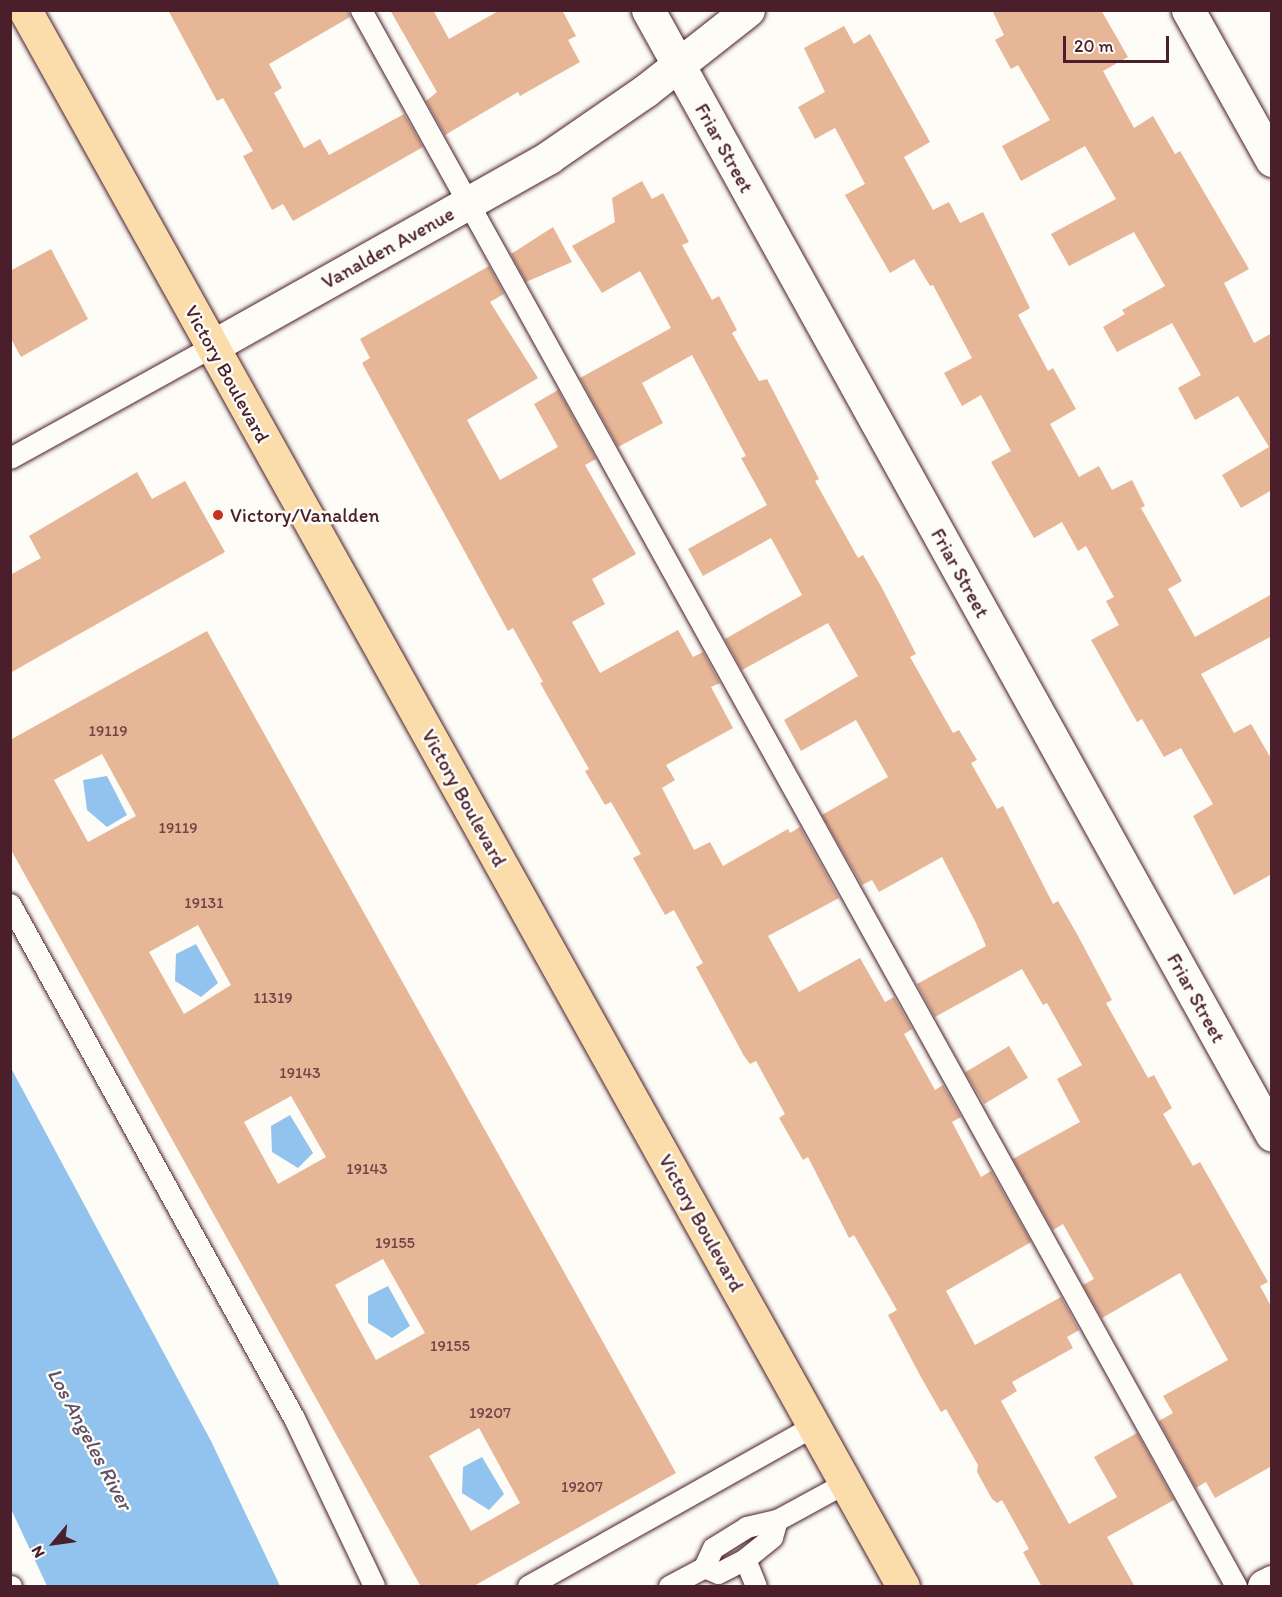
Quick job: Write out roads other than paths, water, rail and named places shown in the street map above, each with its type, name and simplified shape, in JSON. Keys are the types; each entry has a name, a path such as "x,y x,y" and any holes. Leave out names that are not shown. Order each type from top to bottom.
{"main road":[{"name":"Victory Boulevard","path":"25,10 903,1587"}],"street":[{"name":"Friar Street","path":"648,10 1272,1135"},
{"name":"Vanalden Avenue","path":"211,347 549,157 679,66 748,10"},
{"path":"1188,10 1272,160"},
{"path":"1264,1587 1272,1582"}],"lane":[{"path":"361,10 1236,1587"},
{"name":"Vanalden Avenue","path":"10,458 211,347"},
{"path":"10,904 272,1377 374,1587"},
{"path":"528,1587 813,1426"},
{"path":"669,1587 704,1567 713,1548 746,1527 777,1520 845,1483"},
{"path":"704,1567 718,1573 745,1559 772,1537 777,1520"},
{"path":"745,1559 756,1587"}],"water":[{"path":"107,776 127,815 107,827 87,810 83,780"},
{"path":"196,944 218,983 201,997 175,981 176,954"},
{"name":"Los Angeles River","path":"11,1068 211,1441 280,1586 47,1586 11,1509"},
{"path":"290,1115 313,1153 298,1168 272,1152 271,1126"},
{"path":"388,1286 410,1326 392,1338 368,1323 368,1296"},
{"path":"482,1457 504,1494 489,1510 462,1493 463,1467"}],"place":[{"name":"Victory/Vanalden","path":"218,515"}]}
